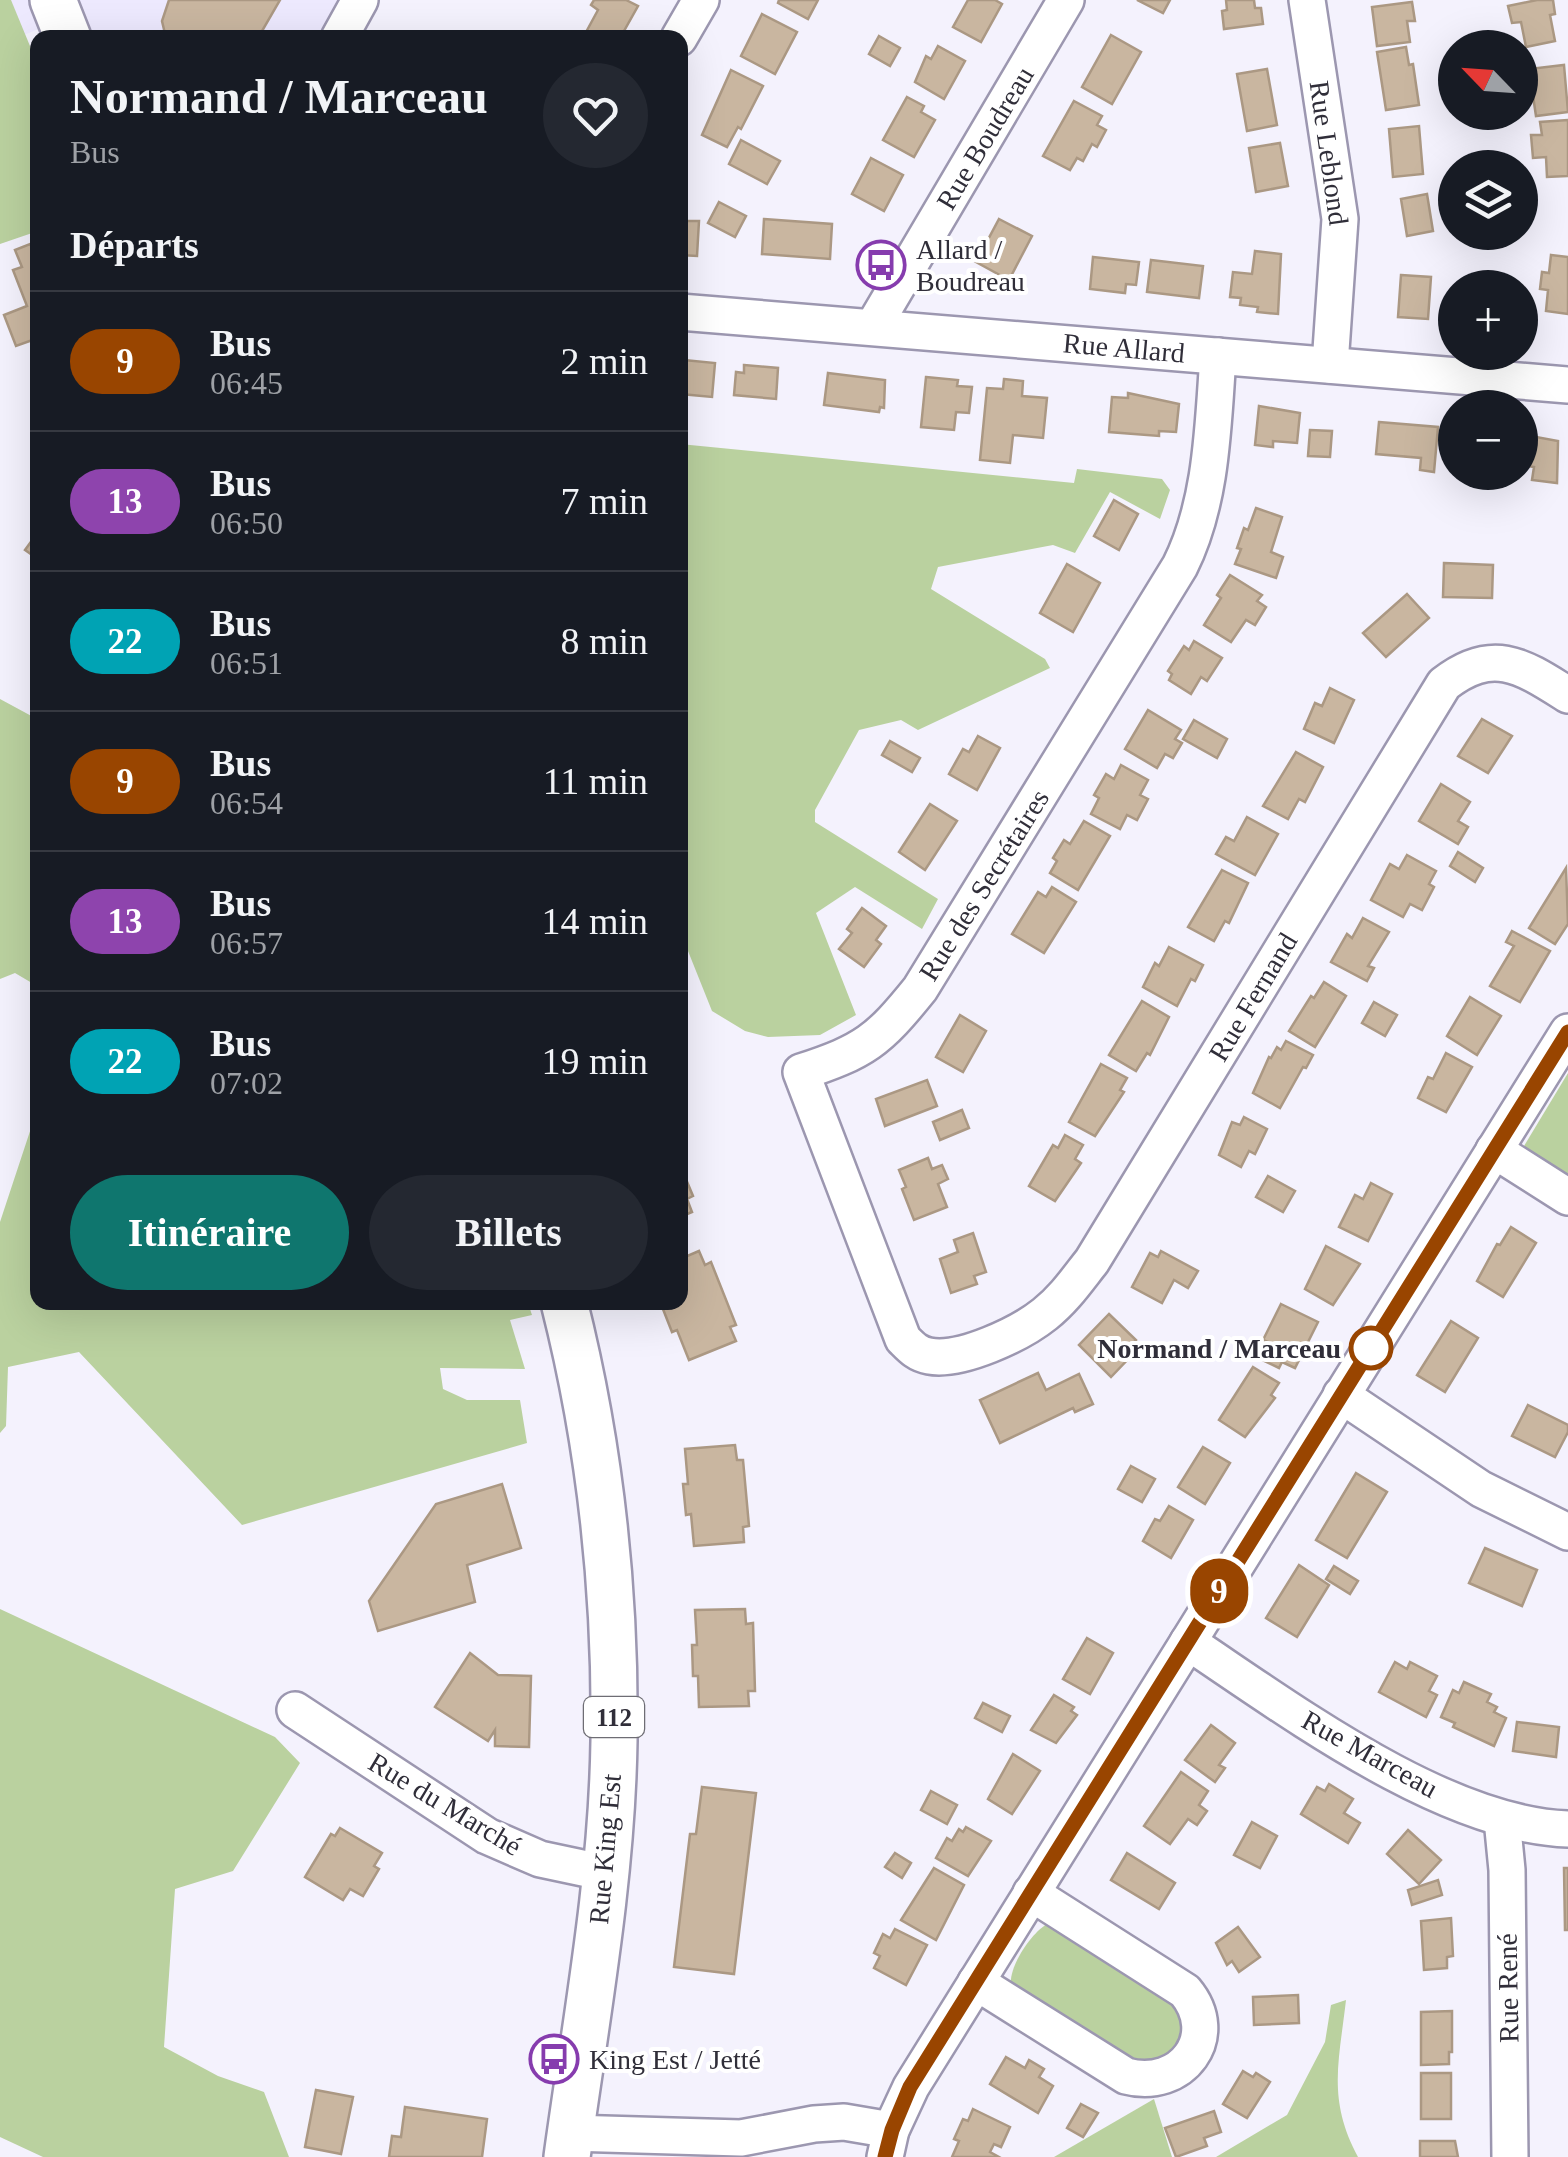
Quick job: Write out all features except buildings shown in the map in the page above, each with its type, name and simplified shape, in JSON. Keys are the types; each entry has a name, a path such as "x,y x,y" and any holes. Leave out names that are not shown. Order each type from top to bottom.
{"main road":[{"path":"53,0 65,30"},
{"name":"Rue King Est","path":"566,1310 591,1432 612,1612 614,1741 606,1873 568,2145"}],"street":[{"path":"343,30 360,0"},
{"path":"684,30 701,0"},
{"name":"Rue Boudreau","path":"873,327 1066,0"},
{"name":"Rue Leblond","path":"1307,0 1340,219 1330,365"},
{"name":"Rue Allard","path":"688,313 1568,384"},
{"name":"Rue des Secrétaires","path":"929,1356 914,1351 903,1339 801,1072 866,1047 894,1022 920,989 1180,566 1200,518 1206,486 1218,356"},
{"name":"Rue Fernand","path":"929,1356 992,1345 1042,1316 1092,1261 1444,684 1464,669 1486,662 1510,664 1568,695"},
{"path":"568,2145 742,2138 844,2122 888,2143 910,2087 1568,1032"},
{"path":"1494,1150 1568,1197"},
{"path":"1342,1395 1481,1489 1568,1532"},
{"name":"Rue Marceau","path":"1188,1642 1319,1730 1411,1780 1502,1819 1568,1829"},
{"name":"Rue du Marché","path":"296,1710 487,1836 540,1859 606,1873"},
{"name":"Rue René","path":"1502,1819 1507,1870 1510,2157"},
{"path":"976,1982 1126,2076 1162,2077 1191,2056 1197,2044 1200,2017 1196,2004 1184,1991 1030,1893"}],"shaded area":[{"path":"0,0 360,0 343,30 65,30 60,20 0,45"}],"green space":[{"path":"0,0 11,0 30,46 30,234 0,244"},
{"path":"688,445 1074,483 1077,469 1162,479 1170,490 1160,519 1110,492 1075,553 1053,545 938,567 931,589 1045,659 1050,668 918,730 901,720 859,730 815,810 815,822 938,899 922,929 855,887 816,913 856,1015 820,1035 768,1037 745,1031 712,1011 688,951"},
{"path":"0,699 30,715 30,982 15,973 0,979"},
{"path":"1568,1073 1568,1182 1526,1152 1524,1146"},
{"path":"30,1131 30,1310 530,1310 532,1315 510,1320 525,1369 440,1368 443,1389 467,1400 520,1400 527,1443 242,1525 79,1352 8,1367 6,1426 0,1433 0,1222"},
{"path":"0,1609 275,1737 300,1763 233,1871 175,1889 164,2047 218,2076 264,2092 289,2157 43,2157 0,2137"},
{"path":"1049,1923 1170,1997 1189,2017 1176,2056 1134,2065 1011,1986 1013,1969 1022,1950"},
{"path":"1346,2000 1339,2098 1348,2136 1358,2157 1216,2157 1287,2115 1325,2042 1331,2005"},
{"path":"1154,2099 1172,2157 1054,2157"}],"bus line":[{"name":"9","path":"885,2157 910,2087 1568,1032"}],"place":[{"name":"Allard / Boudreau","path":"881,265"},
{"name":"Normand / Marceau","path":"1371,1348"},
{"name":"King Est / Jetté","path":"554,2059"}]}
